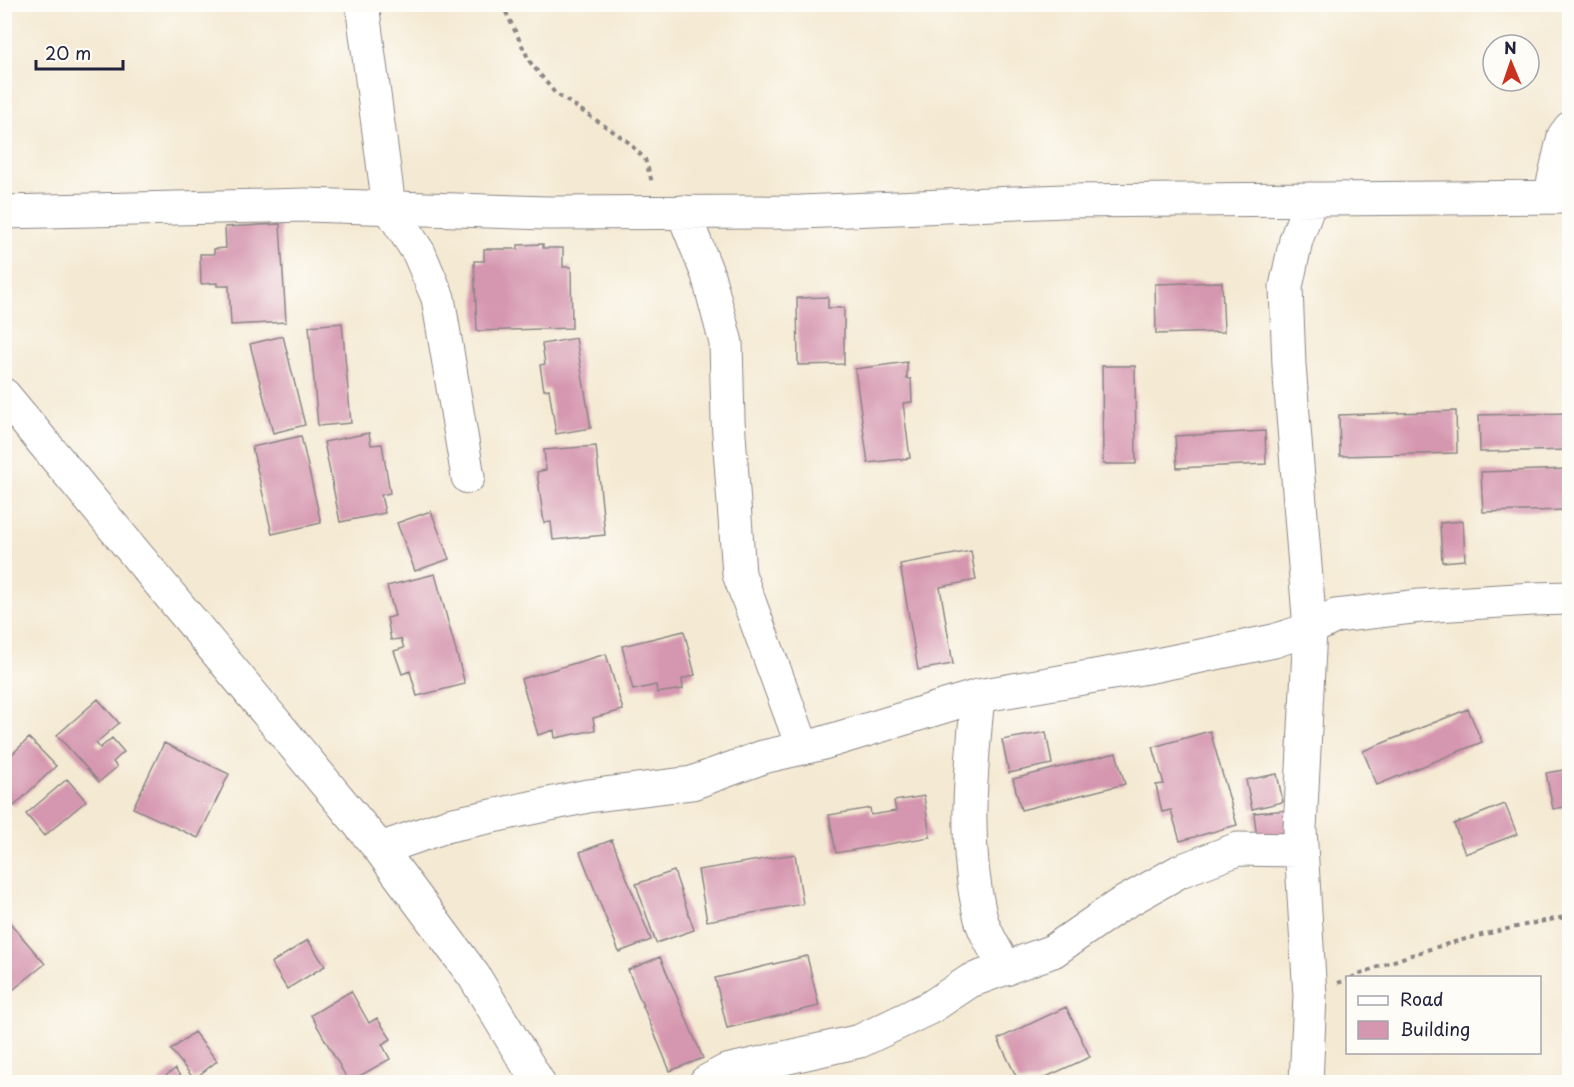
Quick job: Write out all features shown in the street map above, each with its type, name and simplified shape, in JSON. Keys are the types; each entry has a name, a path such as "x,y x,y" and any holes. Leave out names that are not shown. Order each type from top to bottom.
{"street":[{"path":"362,4 389,207 419,253 438,298 468,477"},
{"path":"4,212 307,204 547,213 801,212 1064,201 1560,197 1564,136 1569,128"},
{"path":"1306,1083 1310,996 1300,829 1310,629 1289,365 1286,287 1296,240 1311,199"},
{"path":"668,212 708,274 726,343 728,420 739,574 803,748"},
{"path":"4,395 380,849 474,976 538,1083"},
{"path":"380,849 449,825 588,796 692,783 763,757 803,748 978,696 1274,641 1310,629 1336,616 1409,607 1569,598"},
{"path":"978,696 970,779 971,858 980,917 1006,969"},
{"path":"706,1083 726,1071 860,1041 931,1007 970,981 1053,951 1118,906 1180,871 1238,849 1301,850"}],"path":[{"path":"502,4 530,62 555,93 626,140 645,159 652,184 668,212"},
{"path":"1355,976 1383,963 1472,938 1569,916"}],"building":[{"path":"280,224 286,322 231,325 229,286 217,286 217,283 201,284 200,254 214,254 214,249 226,248 225,227"},
{"path":"543,244 543,248 563,248 563,267 571,267 572,328 477,331 474,261 484,261 484,249 518,249 518,245"},
{"path":"1222,282 1224,332 1156,334 1155,284"},
{"path":"828,297 828,308 844,308 844,364 798,365 797,298"},
{"path":"342,323 351,423 318,426 309,326"},
{"path":"283,336 305,425 273,433 250,344"},
{"path":"576,338 591,428 556,434 549,389 544,390 540,365 545,364 542,344"},
{"path":"907,362 907,379 911,379 912,402 903,403 910,458 868,463 855,369"},
{"path":"1102,366 1135,366 1136,464 1103,464"},
{"path":"1456,411 1457,453 1340,456 1339,415"},
{"path":"1570,413 1570,450 1480,452 1479,415"},
{"path":"1265,431 1266,464 1177,468 1175,436"},
{"path":"369,433 371,445 382,444 390,493 381,495 385,513 340,522 324,442"},
{"path":"301,436 321,523 272,534 252,447"},
{"path":"596,446 605,535 553,540 551,522 544,523 537,472 546,470 544,450"},
{"path":"1570,469 1570,510 1483,512 1481,472"},
{"path":"431,511 449,559 415,571 397,523"},
{"path":"1463,521 1465,560 1442,562 1440,523"},
{"path":"971,551 976,580 940,587 953,664 918,670 900,564"},
{"path":"435,574 465,684 417,696 410,671 402,674 394,651 404,648 401,639 391,640 387,618 395,616 387,586"},
{"path":"684,631 695,675 682,679 683,689 657,693 656,685 633,690 622,646"},
{"path":"606,654 623,710 593,718 595,730 555,738 554,730 538,735 521,679"},
{"path":"98,699 119,723 96,743 100,748 112,738 124,752 113,762 117,767 99,782 57,735"},
{"path":"1468,709 1482,742 1377,785 1363,751"},
{"path":"1210,731 1237,825 1180,841 1171,810 1162,812 1156,785 1164,784 1153,747"},
{"path":"1046,732 1052,764 1009,773 1002,740"},
{"path":"29,738 56,766 14,806 4,796 4,762"},
{"path":"164,743 229,774 198,838 133,808"},
{"path":"1116,753 1125,784 1021,810 1013,779"},
{"path":"1570,769 1570,806 1553,809 1546,773"},
{"path":"1277,774 1283,802 1252,809 1246,780"},
{"path":"67,779 86,801 44,836 26,814"},
{"path":"924,796 930,837 836,853 829,815 870,808 871,815 896,811 894,801"},
{"path":"1505,804 1517,834 1465,854 1454,824"},
{"path":"1288,810 1290,837 1257,840 1254,813"},
{"path":"612,840 651,940 619,952 580,852"},
{"path":"795,854 803,904 707,921 698,870"},
{"path":"674,871 694,930 656,943 636,884"},
{"path":"5,917 45,964 4,997 4,971 8,968 5,963"},
{"path":"308,940 325,966 287,989 271,963"},
{"path":"807,956 819,1006 727,1028 715,978"},
{"path":"660,957 703,1058 670,1071 628,970"},
{"path":"351,991 369,1023 377,1018 391,1039 382,1044 390,1059 349,1082 311,1015"},
{"path":"1066,1007 1090,1057 1035,1082 1019,1082 998,1039"},
{"path":"194,1032 217,1061 194,1079 171,1050"},
{"path":"175,1069 185,1082 157,1082"},
{"path":"769,1073 773,1082 748,1082"}]}
